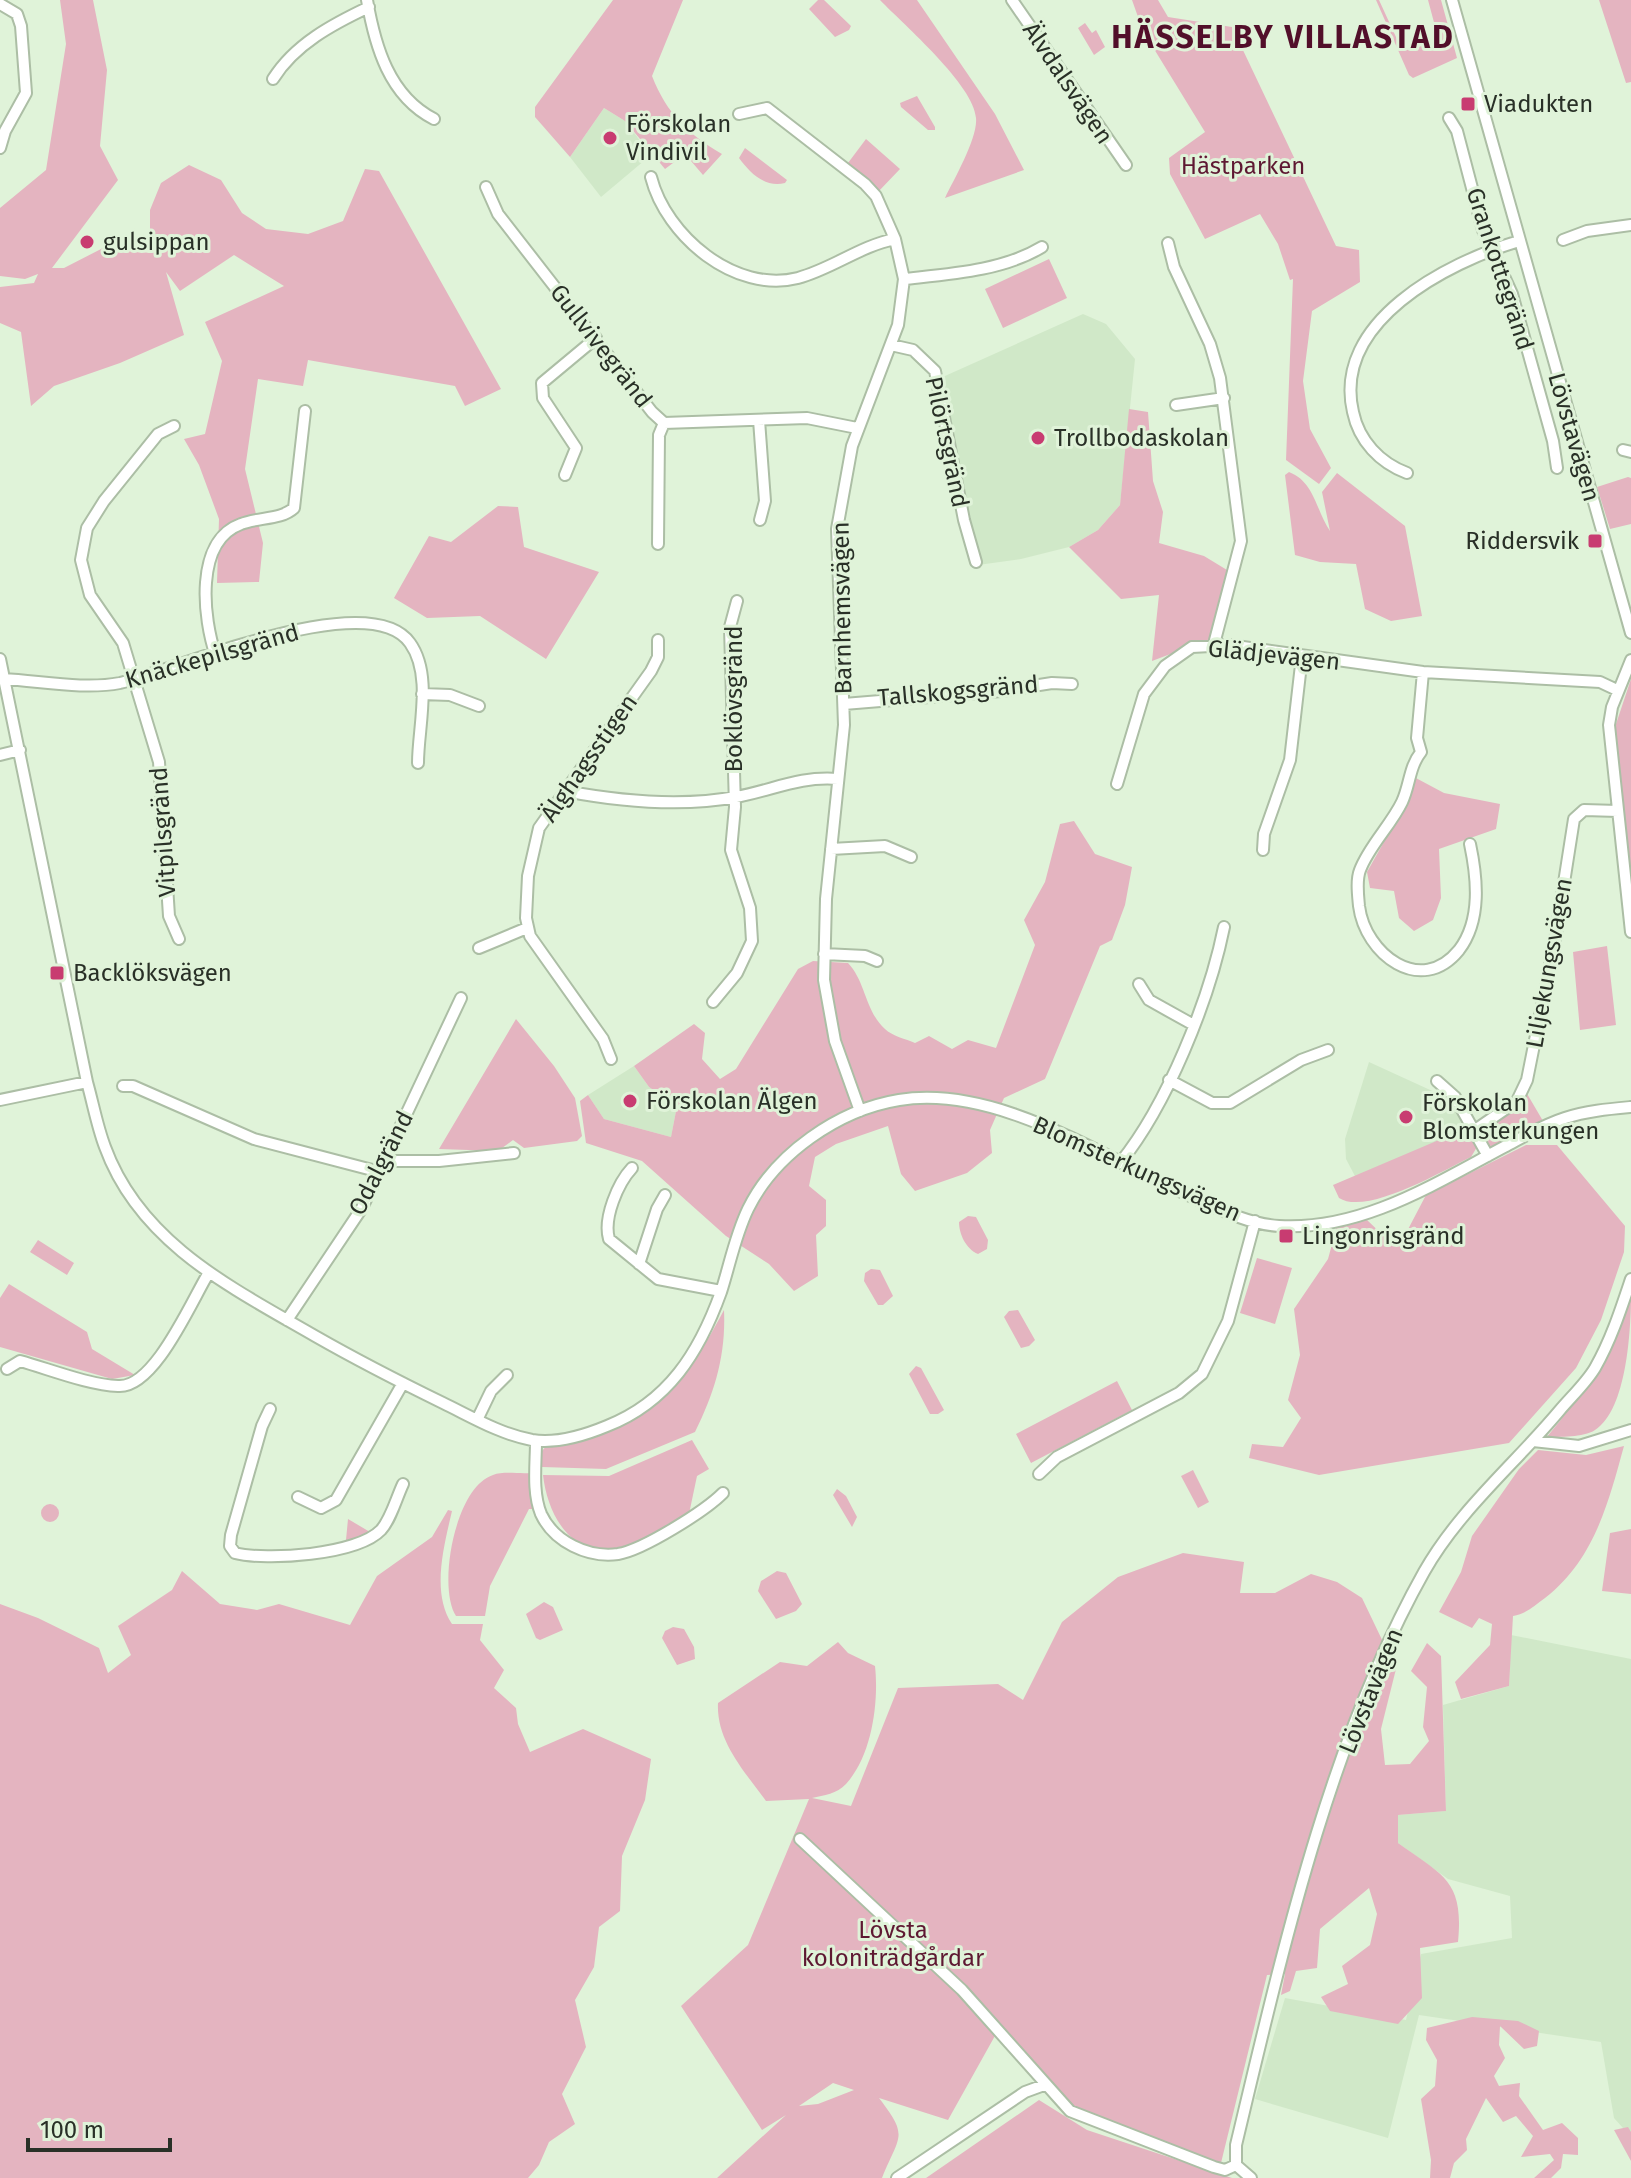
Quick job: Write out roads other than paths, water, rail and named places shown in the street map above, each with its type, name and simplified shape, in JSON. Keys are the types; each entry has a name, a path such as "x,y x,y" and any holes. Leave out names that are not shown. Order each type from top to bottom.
{"street":[{"name":"Älvdalsvägen","path":"1012,0 1126,165"},
{"name":"Lövstavägen","path":"1446,0 1508,217 1519,241"},
{"name":"Lövstavägen","path":"1452,0 1631,630"},
{"path":"273,79 282,65 327,27 368,3 377,53 386,70 419,112 434,119"},
{"path":"0,4 17,14 21,26 26,93 5,131 0,148"},
{"path":"739,114 767,108 842,164 876,196 895,239 904,279 991,267 1025,257 1042,247"},
{"name":"Grankottegränd","path":"1449,118 1457,131 1483,230 1512,294 1553,441 1557,468"},
{"path":"651,177 656,196 700,251 719,265 752,278 799,278 876,243 895,239"},
{"name":"Gullvivegränd","path":"486,187 498,214 664,423 807,418 857,428"},
{"path":"1563,240 1587,231 1631,225"},
{"path":"1407,473 1385,461 1360,434 1349,392 1355,354 1396,304 1464,262 1519,241"},
{"path":"1168,243 1174,267 1210,344 1224,398 1241,541 1214,644"},
{"name":"Barnhemsvägen","path":"860,1111 830,1018 824,954 844,704 837,590 838,518 857,428 891,345 902,304 904,279"},
{"path":"565,475 576,448 543,398 542,383 596,338"},
{"name":"Pilörtsgränd","path":"891,345 913,350 935,371 967,532 976,562"},
{"path":"1176,405 1224,398"},
{"path":"216,656 209,636 206,589 213,557 220,539 229,529 264,517 286,516 294,508 305,411"},
{"path":"759,420 765,501 760,520"},
{"path":"658,544 659,435 664,423"},
{"name":"Vitpilsgränd","path":"174,426 148,446 104,501 87,528 81,548 87,588 123,643 159,762 169,916 179,939"},
{"name":"Boklövsgränd","path":"713,1002 737,973 752,941 750,908 731,850 735,798 730,627 737,601"},
{"name":"Knäckepilsgränd","path":"4,679 96,685 216,656 280,632 329,624 381,626 395,631 410,643 419,669 422,694 418,763"},
{"name":"Älghagsstigen","path":"527,928 528,876 534,843 548,813 651,671 658,657 658,640"},
{"name":"Glädjevägen","path":"1117,784 1144,694 1155,676 1179,654 1214,644 1423,672 1600,682 1617,690"},
{"path":"1263,850 1264,834 1290,760 1302,656"},
{"name":"Blomsterkungsvägen","path":"0,659 87,1082 104,1146 130,1196 171,1244 208,1274 403,1383 507,1434 536,1441 560,1440 590,1433 627,1418 662,1395 698,1346 721,1291 738,1231 762,1186 796,1149 860,1111 900,1100 922,1099 1003,1109 1235,1216 1278,1226 1361,1216 1411,1195 1564,1118 1631,1107"},
{"path":"1631,660 1617,690 1609,725 1631,932"},
{"path":"1423,672 1417,738 1421,752 1413,761 1403,800 1360,871 1358,890 1363,925 1368,937 1388,961 1397,966 1432,966 1457,952 1470,924 1476,894 1477,877 1470,844"},
{"name":"Tallskogsgränd","path":"844,704 1001,691 1052,683 1072,684"},
{"path":"422,694 450,695 479,706"},
{"path":"0,755 20,750"},
{"path":"565,791 628,800 735,798 791,780 838,779"},
{"name":"Liljekungsvägen","path":"1475,1130 1517,1101 1527,1080 1555,940 1574,819 1584,810 1618,811"},
{"path":"831,849 885,846 899,849 911,857"},
{"path":"1120,1163 1151,1118 1169,1080 1218,955 1224,927"},
{"path":"479,948 527,928 549,967 603,1039 611,1059"},
{"path":"824,954 865,956 877,961"},
{"path":"1139,984 1149,1000 1192,1024"},
{"name":"Odalgränd","path":"287,1320 362,1208 461,998"},
{"path":"1169,1080 1212,1103 1233,1102 1301,1060 1328,1050"},
{"path":"1437,1081 1455,1097 1488,1156"},
{"path":"0,1100 87,1082"},
{"path":"123,1086 133,1086 254,1139 380,1172"},
{"path":"386,1161 439,1161 514,1153"},
{"path":"632,1168 621,1180 607,1235 617,1249 658,1279 721,1291"},
{"path":"639,1264 657,1209 665,1195"},
{"path":"1039,1474 1057,1457 1179,1393 1202,1374 1228,1321 1255,1221"},
{"path":"7,1369 20,1361 116,1387 135,1383 154,1366 208,1274"},
{"name":"Lövstavägen","path":"1236,2165 1236,2145 1273,1989 1313,1850 1364,1702 1426,1570 1462,1517 1594,1370 1617,1320 1631,1279"},
{"path":"477,1420 491,1391 507,1375"},
{"path":"298,1497 309,1505 321,1508 336,1500 403,1383"},
{"path":"270,1409 262,1426 231,1535 230,1546 235,1553 263,1559 329,1549 371,1537 385,1524 403,1484"},
{"path":"1533,1441 1579,1446 1631,1430"},
{"path":"536,1441 535,1471 541,1514 565,1542 583,1550 620,1554 706,1510 723,1493"},
{"path":"800,1839 962,1990 1070,2111 1214,2167 1225,2170 1236,2165 1251,2178"},
{"path":"897,2178 1025,2092 1044,2085"}],"place":[{"name":"Viadukten","path":"1468,104"},
{"name":"Förskolan Vindivil","path":"610,138"},
{"name":"gulsippan","path":"87,242"},
{"name":"Trollbodaskolan","path":"1038,438"},
{"name":"Riddersvik","path":"1595,541"},
{"name":"Backlöksvägen","path":"57,973"},
{"name":"Förskolan Älgen","path":"630,1101"},
{"name":"Förskolan Blomsterkungen","path":"1406,1117"},
{"name":"Lingonrisgränd","path":"1286,1236"}],"district":[{"name":"HÄSSELBY VILLASTAD","path":"1283,37"}],"park label":[{"name":"Hästparken","path":"1243,166"},
{"name":"Lövsta koloniträdgårdar","path":"893,1944"}]}
